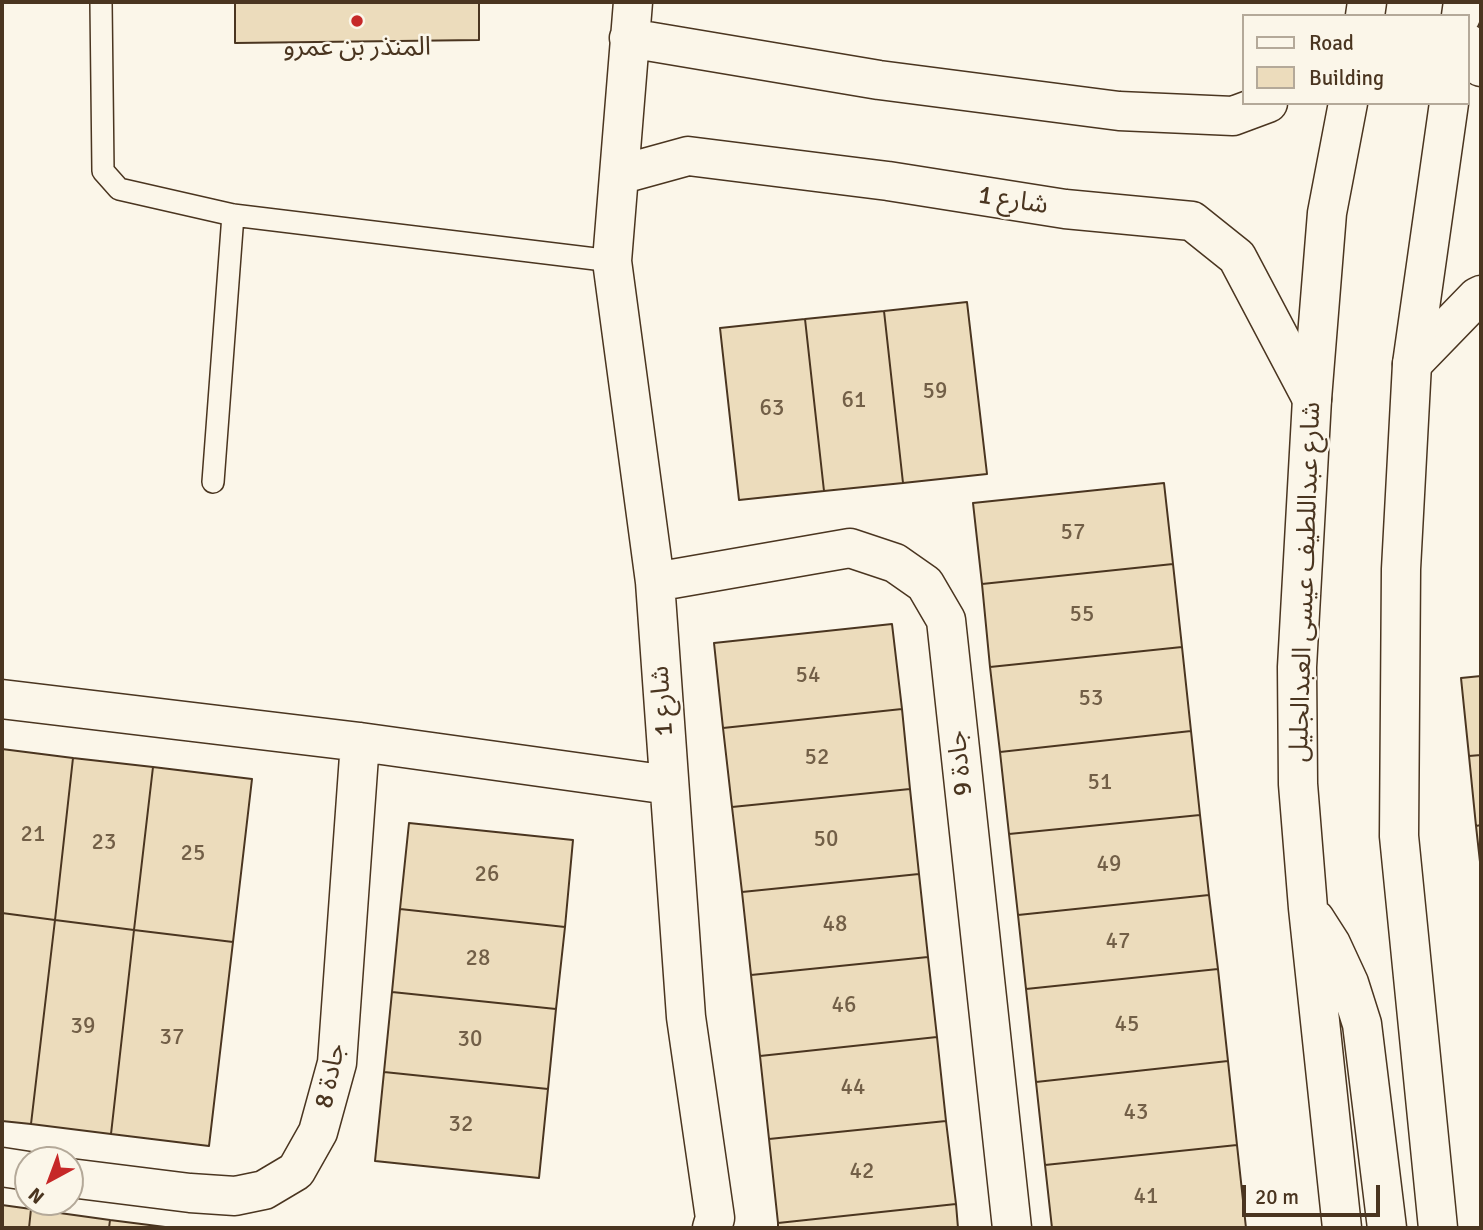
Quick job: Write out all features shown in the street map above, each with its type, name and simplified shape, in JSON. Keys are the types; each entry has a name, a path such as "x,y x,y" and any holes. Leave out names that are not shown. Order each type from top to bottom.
{"street":[{"name":"شارع 1","path":"712,1228 715,1218 686,1017 655,582 612,261 631,20 879,80 1119,111 1233,116 1263,105"},
{"path":"1469,46 1481,67"},
{"name":"شارع عبداللطيف عيسى العبدالجليل","path":"1342,1228 1308,908 1298,784 1297,667 1312,399 1327,213 1348,105"},
{"path":"1438,1228 1399,836 1401,569 1412,364 1449,105"},
{"name":"شارع 1","path":"619,175 688,156 888,181 1065,209 1192,221 1237,257 1312,399"},
{"path":"1412,364 1476,297 1481,295"},
{"name":"جادة 9","path":"655,582 849,548 895,564 925,584 946,620 1012,1228"},
{"path":"2,698 669,785"},
{"name":"جادة 8","path":"84,1180 190,1194 235,1196 264,1190 296,1171 318,1132 337,1063 360,743"},
{"path":"1308,908 1331,944 1349,983 1362,1024 1387,1228"}],"lane":[{"path":"101,2 103,171 119,189 233,215 612,261"},
{"path":"213,482 233,215"}],"building":[{"name":"المنذر بن عمرو","path":"235,2 479,2 479,40 235,43"},
{"path":"967,302 987,474 903,483 884,311"},
{"path":"884,311 903,483 824,491 805,319"},
{"path":"805,319 824,491 739,500 720,328"},
{"path":"1164,483 1173,564 982,584 973,503"},
{"path":"1173,564 1182,647 990,667 982,584"},
{"path":"892,624 902,709 723,728 714,643"},
{"path":"1182,647 1191,731 1000,752 990,667"},
{"path":"1481,676 1481,755 1469,756 1461,678"},
{"path":"902,709 910,789 732,807 723,728"},
{"path":"1191,731 1200,815 1009,834 1000,752"},
{"path":"2,749 73,758 55,920 2,913"},
{"path":"1481,755 1481,825 1476,826 1469,756"},
{"path":"73,758 153,767 134,930 55,920"},
{"path":"153,767 252,779 233,942 134,930"},
{"path":"910,789 919,874 742,892 732,807"},
{"path":"1200,815 1209,895 1018,915 1009,834"},
{"path":"409,823 573,840 565,927 400,909"},
{"path":"1481,825 1481,871 1476,826"},
{"path":"919,874 928,957 751,975 742,892"},
{"path":"1209,895 1218,969 1026,989 1018,915"},
{"path":"400,909 565,927 556,1009 392,992"},
{"path":"2,913 55,920 31,1124 2,1121"},
{"path":"55,920 134,930 111,1134 31,1124"},
{"path":"134,930 233,942 209,1146 111,1134"},
{"path":"928,957 937,1037 760,1056 751,975"},
{"path":"1218,969 1228,1061 1036,1082 1026,989"},
{"path":"392,992 556,1009 548,1089 384,1072"},
{"path":"937,1037 946,1121 769,1139 760,1056"},
{"path":"1228,1061 1237,1145 1045,1165 1036,1082"},
{"path":"384,1072 548,1089 539,1178 375,1161"},
{"path":"946,1121 956,1204 778,1223 769,1139"},
{"path":"1237,1145 1246,1228 1052,1228 1045,1165"},
{"path":"956,1204 958,1228 778,1228 778,1223"},
{"path":"2,1205 14,1207 14,1216 30,1216 29,1228 2,1228"},
{"path":"30,1216 81,1216 110,1220 109,1228 29,1228"},
{"path":"110,1220 173,1228 109,1228"}],"place":[{"name":"المنذر بن عمرو","path":"357,21"}]}
